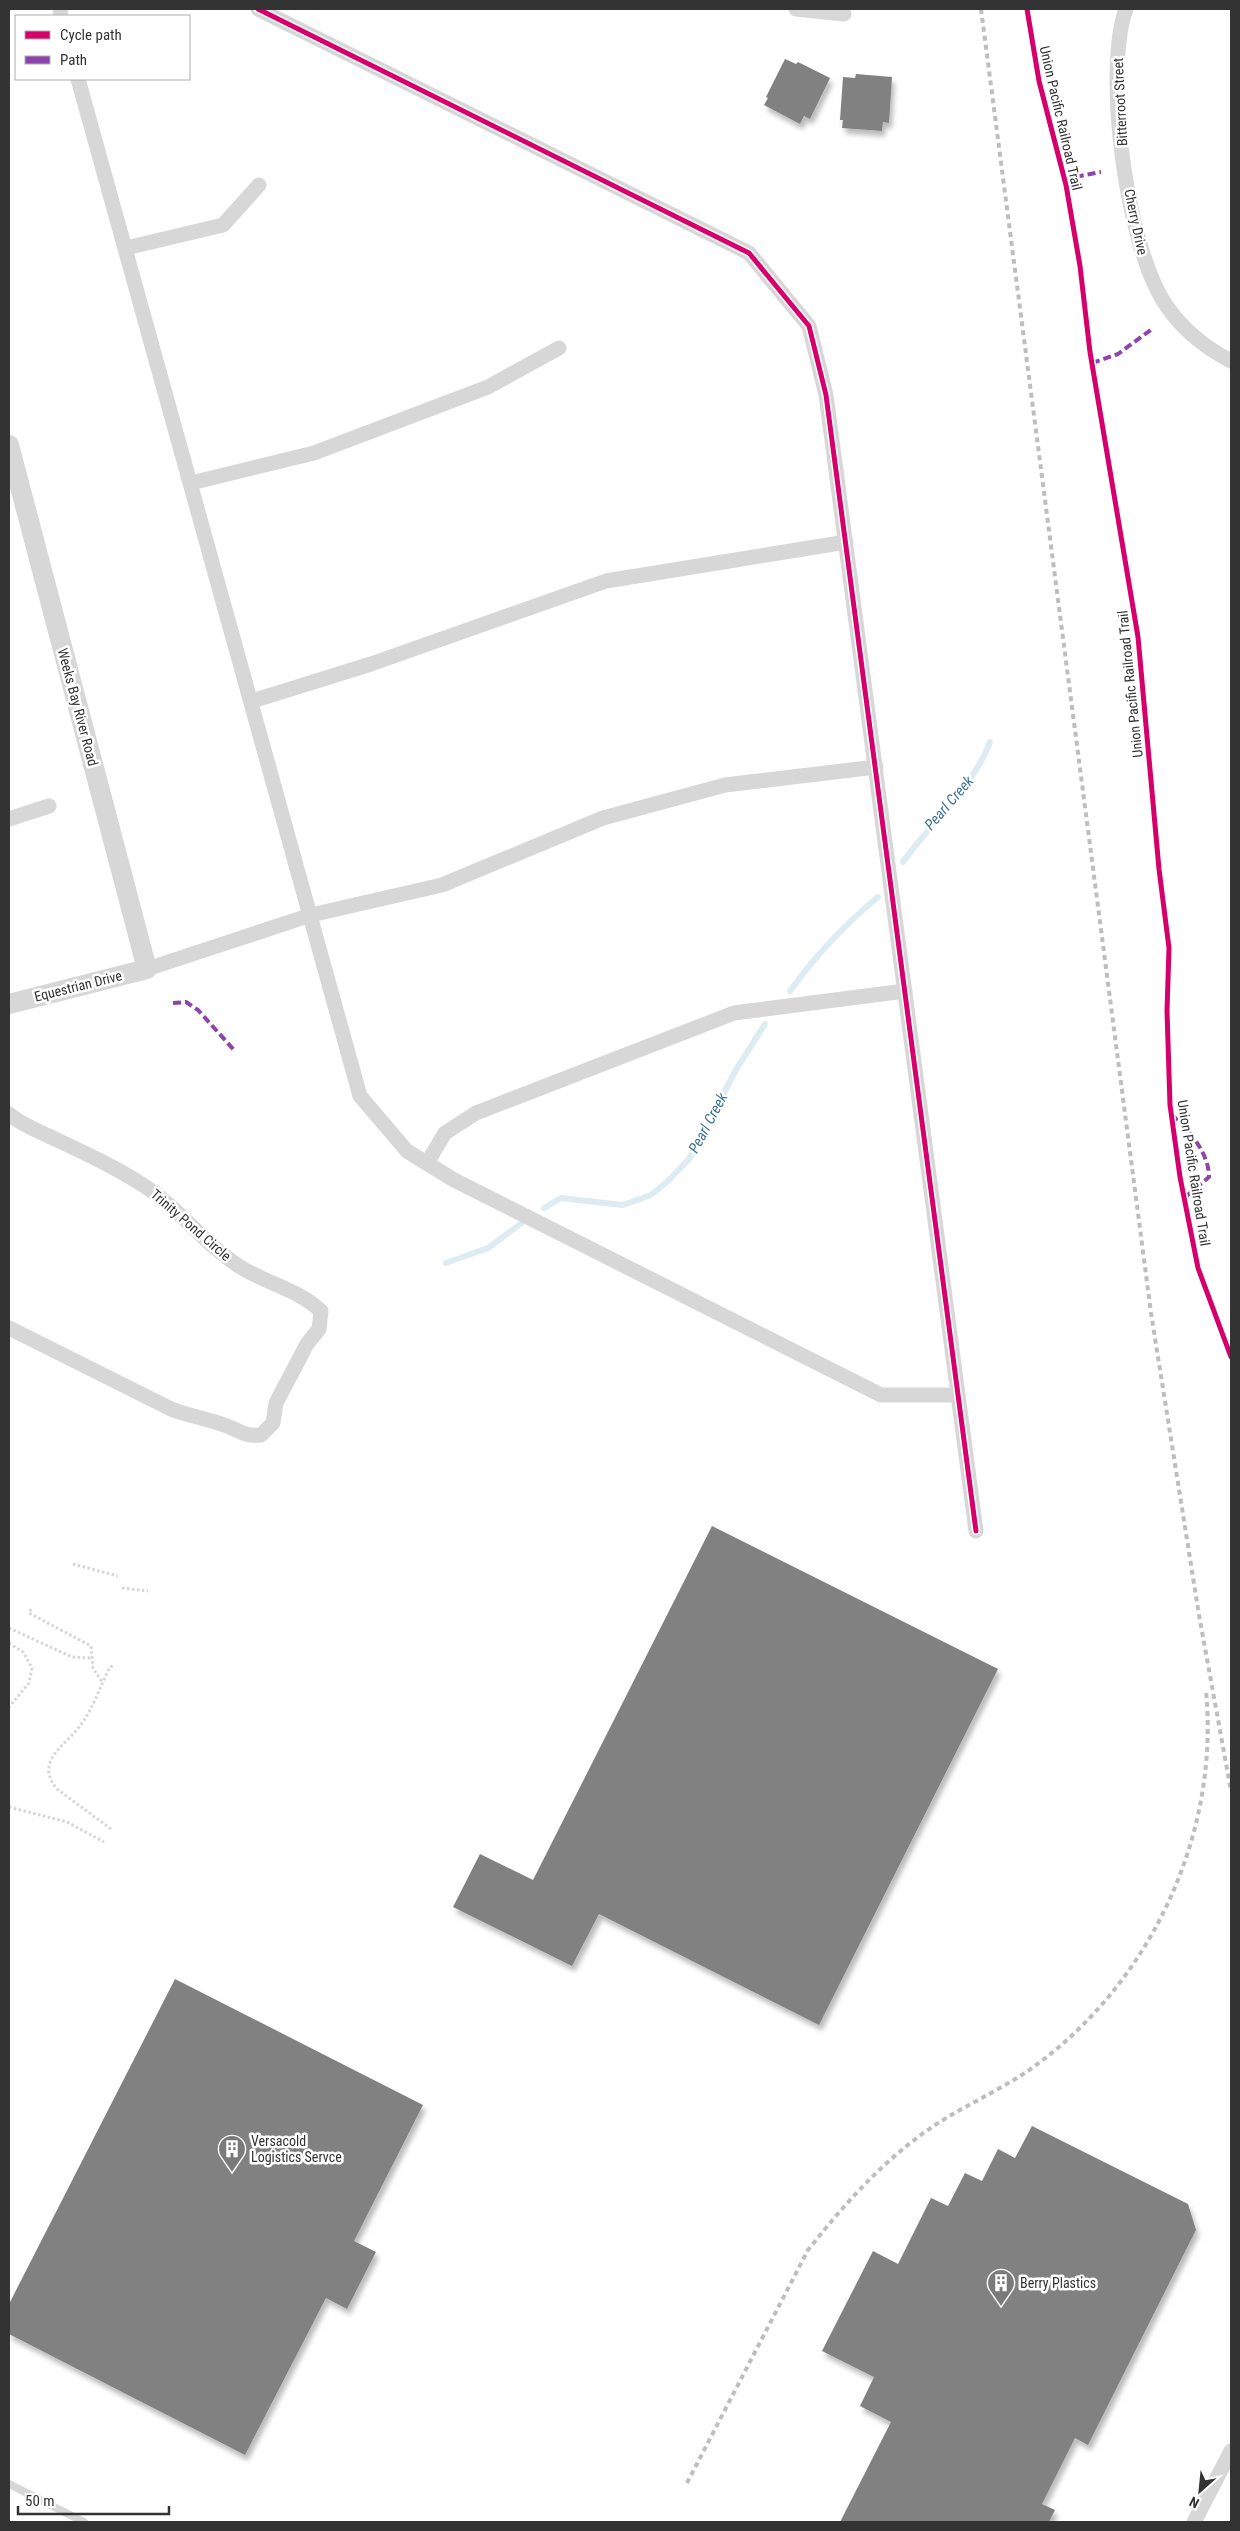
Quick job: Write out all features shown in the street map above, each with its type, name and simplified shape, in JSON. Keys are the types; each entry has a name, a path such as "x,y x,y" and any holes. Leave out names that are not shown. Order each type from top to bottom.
{"street":[{"path":"258,9 749,253 809,326 826,394 976,1531"},
{"path":"796,9 844,14"},
{"name":"Bitterroot Street","path":"1125,166 1117,94 1117,52 1126,9"},
{"path":"78,80 360,1096 407,1151 454,1180 881,1395 958,1395"},
{"name":"Cherry Drive","path":"1125,166 1138,244 1151,278 1166,304 1182,324 1198,340 1231,361"},
{"path":"126,248 223,225 259,185"},
{"path":"191,483 323,450 488,387 559,348"},
{"name":"Weeks Bay River Road","path":"9,445 147,969"},
{"path":"252,701 371,664 606,581 846,542"},
{"path":"147,969 311,915 442,885 603,818 725,785 876,767"},
{"path":"9,819 49,806"},
{"name":"Equestrian Drive","path":"9,1004 147,969"},
{"path":"427,1164 445,1133 476,1113 734,1013 906,991"},
{"name":"Trinity Pond Circle","path":"9,1114 33,1130 122,1172 163,1200 218,1251 261,1279 308,1298 321,1311 319,1329 307,1344 276,1403 273,1423 261,1435 245,1436 227,1426 197,1419 170,1409 9,1328"},
{"path":"1194,2522 1231,2451"}],"lane":[{"path":"9,2484 84,2522"}],"path":[{"path":"73,1564 118,1576"},
{"path":"122,1588 148,1591"},
{"path":"31,1609 29,1613 91,1646 93,1668 102,1682"},
{"path":"9,1628 72,1657 91,1658"},
{"path":"9,1642 23,1652 32,1668 29,1683 9,1707"},
{"path":"111,1829 57,1789 51,1781 48,1772 55,1753 81,1726 110,1667 115,1665"},
{"path":"9,1807 67,1822 104,1842"}],"building":[{"path":"785,59 796,64 798,62 830,78 810,119 804,116 800,124 764,105 768,98 766,97"},
{"path":"856,74 892,77 889,123 883,122 882,131 842,128 843,120 840,120 843,77 855,78"},
{"path":"712,1526 998,1669 819,2025 599,1914 572,1966 453,1907 480,1854 533,1880"},
{"name":"Versacold Logistics Servce","path":"175,1979 423,2105 354,2241 376,2252 347,2309 326,2298 245,2455 9,2334 9,2304"},
{"name":"Berry Plastics","path":"1032,2126 1188,2204 1196,2230 1088,2445 1075,2438 1042,2504 1055,2510 1049,2522 840,2522 891,2422 860,2406 874,2377 822,2351 873,2251 898,2264 931,2198 948,2206 965,2173 982,2181 998,2149 1015,2158"}],"waterway":[{"name":"Pearl Creek","path":"903,862 973,775 990,742"},
{"name":"Pearl Creek","path":"790,991 831,941 878,897"},
{"name":"Pearl Creek","path":"544,1208 561,1198 623,1205 651,1195 668,1181 689,1159 737,1068 765,1024"},
{"name":"Pearl Creek","path":"446,1263 488,1248 527,1219"}],"railway":[{"path":"981,9 1151,1313 1199,1615 1231,1791"},
{"path":"687,2483 808,2250 835,2218 862,2187 908,2145 938,2123 1006,2085 1032,2068 1074,2034 1111,1994 1143,1950 1168,1902 1188,1851 1201,1798 1207,1744 1206,1690"}],"marked path":[{"path":"1064,179 1101,172"},
{"path":"1092,363 1118,354 1152,329"},
{"path":"173,1003 186,1002 198,1010 234,1050"},
{"path":"1172,1115 1197,1143 1206,1159 1208,1168 1209,1177 1184,1198"}],"cycle path":[{"path":"258,9 749,253 809,326 826,395 976,1531"},
{"name":"Union Pacific Railroad Trail","path":"1027,9 1039,81 1066,185 1080,266 1090,352 1138,637 1159,869 1169,948 1167,1011 1170,1105 1180,1177 1198,1268 1231,1357"}],"place":[{"name":"Versacold Logistics Servce","path":"232,2173"},
{"name":"Berry Plastics","path":"1001,2307"}]}
